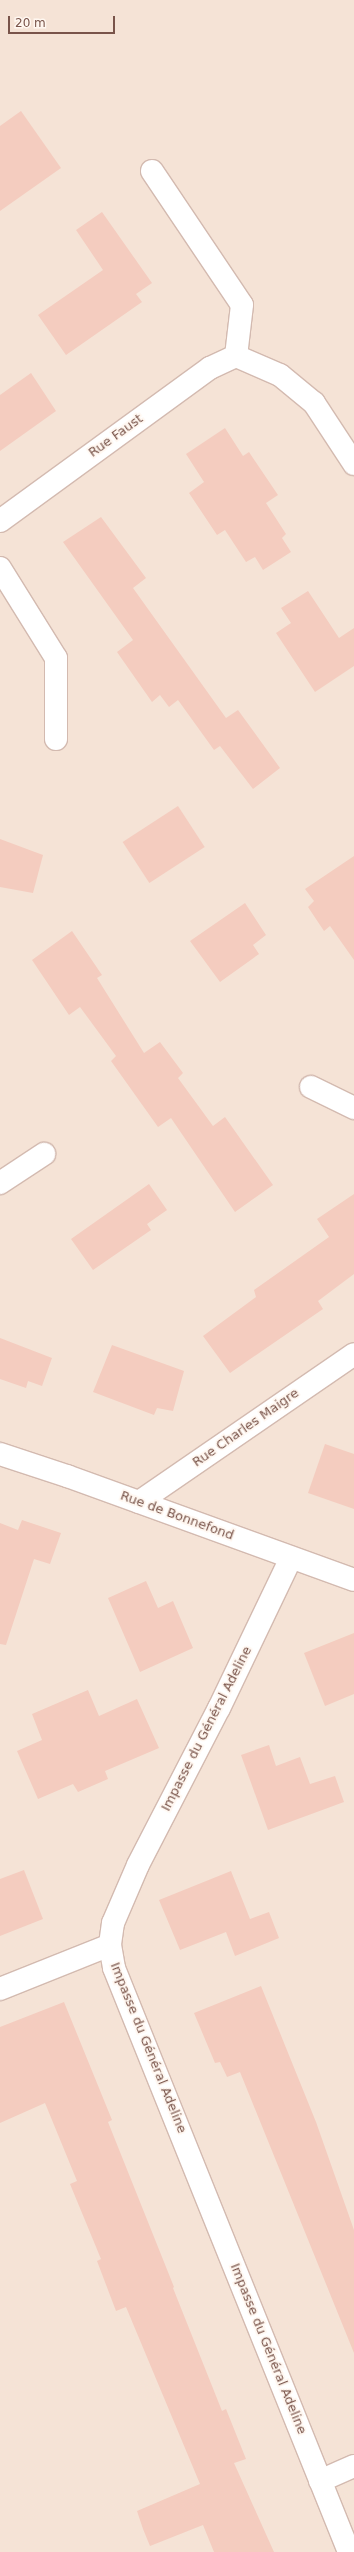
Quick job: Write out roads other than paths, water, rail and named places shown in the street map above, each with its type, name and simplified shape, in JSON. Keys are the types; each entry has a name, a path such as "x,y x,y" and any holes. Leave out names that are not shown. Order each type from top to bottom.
{"street":[{"path":"152,171 242,305 236,356 280,375 314,403 354,464"},
{"name":"Rue Faust","path":"0,521 210,368 236,356"},
{"path":"0,568 56,658 56,739"},
{"path":"311,1087 354,1108"},
{"path":"0,1184 44,1154"},
{"name":"Rue Charles Maigre","path":"138,1502 354,1354"},
{"name":"Rue de Bonnefond","path":"0,1454 354,1580"},
{"name":"Impasse du Général Adeline","path":"291,1558 219,1708 138,1865 113,1924 110,1945 114,1968 349,2552"},
{"path":"0,1989 110,1945"},
{"path":"320,2482 354,2466"}]}
